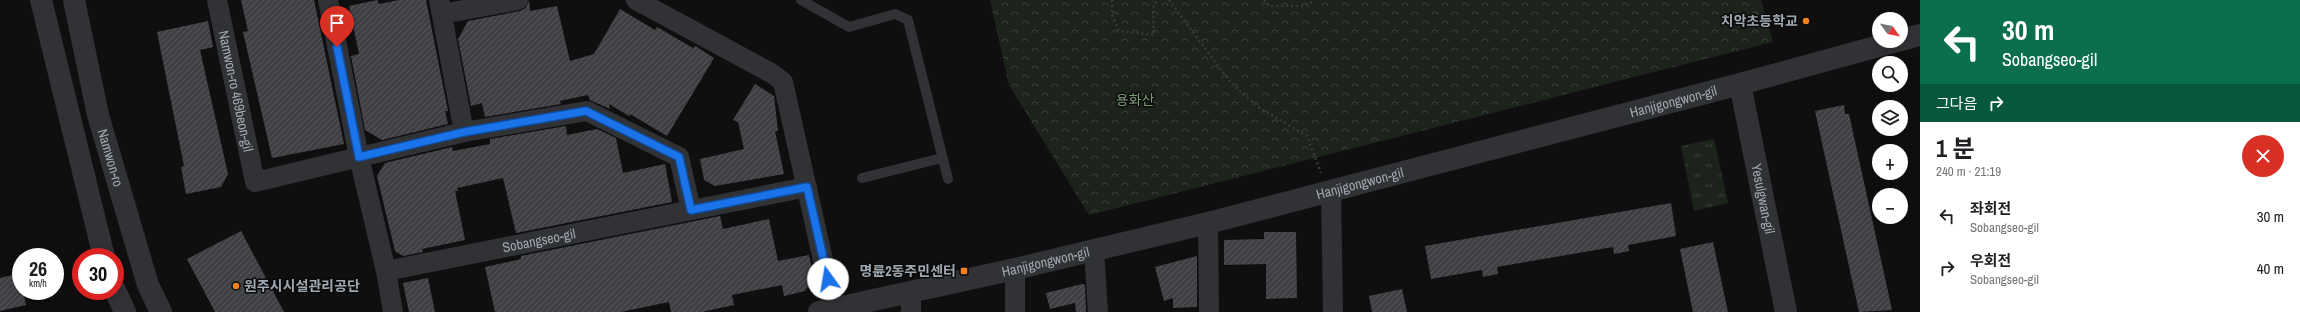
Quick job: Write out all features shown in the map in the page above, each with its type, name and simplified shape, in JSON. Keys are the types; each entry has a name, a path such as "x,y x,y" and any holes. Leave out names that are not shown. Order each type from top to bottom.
{"street":[{"name":"Namwon-ro","path":"41,0 102,248"},
{"name":"Namwon-ro","path":"74,0 98,115 148,285 161,312"},
{"name":"Namwon-ro 469beon-gil","path":"217,0 255,182 359,157"},
{"path":"328,0 359,157 386,271 393,312"},
{"path":"464,132 441,7 518,0"},
{"path":"636,0 773,74 783,82 807,187 827,310"},
{"path":"1908,38 1920,35"},
{"name":"Hanjigongwon-gil","path":"827,310 911,302 1015,269 1208,223 1326,183 1740,84 1872,48"},
{"name":"Yesulgwan-gil","path":"1740,84 1786,312"},
{"path":"359,157 464,132 586,111 679,157 691,210"},
{"path":"1326,183 1333,312"},
{"name":"Sobangseo-gil","path":"386,271 807,187"},
{"path":"1208,223 1209,312"},
{"path":"1094,250 1098,312"},
{"path":"1015,269 1015,312"},
{"path":"120,300 125,312"}],"lane":[{"path":"801,0 850,28 895,14 908,20 948,179"},
{"path":"862,178 942,158"}],"path":[{"path":"1112,0 1112,15 1119,31 1154,35 1153,8 1157,0"},
{"path":"1170,0 1231,83 1258,107 1307,136 1326,183"},
{"path":"1264,0 1269,6 1306,6 1315,0"}],"green space":[{"name":"용화산","path":"990,0 1761,0 1773,42 1089,215 1009,85"},
{"path":"1714,139 1728,203 1694,211 1681,146"}],"building":[{"path":"241,0 314,0 344,144 272,158 243,32 248,31"},
{"path":"377,0 379,4 399,0 426,0 448,111 445,111 448,124 382,140 365,130 351,56 359,54 349,6"},
{"path":"529,0 530,11 557,6 570,61 594,54 620,9 655,30 657,27 693,48 695,46 714,58 667,136 630,114 629,116 609,104 610,109 590,100 588,95 560,101 561,104 485,117 482,103 471,106 458,39 468,21 520,11 526,8"},
{"path":"208,21 213,47 200,50 228,174 221,187 186,194 181,167 184,166 157,32"},
{"path":"755,84 774,96 778,131 775,131 784,174 715,186 704,180 700,159 744,149 738,122 733,120"},
{"path":"1844,105 1845,114 1849,114 1892,310 1859,312 1815,111"},
{"path":"566,126 567,135 597,129 616,138 623,173 665,164 672,202 516,233 503,178 457,188 458,191 455,191 465,240 422,249 423,252 403,256 395,251 377,176 385,163 452,147 453,151 490,144 490,139"},
{"path":"1671,203 1676,236 1628,245 1629,251 1614,254 1613,247 1497,267 1498,274 1483,277 1482,270 1431,279 1425,246"},
{"path":"720,216 723,229 769,219 778,261 809,255 814,278 805,291 784,296 782,285 732,295 734,305 702,312 671,312 669,302 621,312 495,312 485,267 521,259 521,256"},
{"name":"원주시시설관리공단","path":"241,231 284,312 215,312 187,259"},
{"path":"1264,232 1296,232 1297,298 1266,299 1266,264 1224,265 1224,240 1264,239"},
{"path":"1713,242 1728,312 1693,312 1680,249"},
{"path":"1197,256 1197,307 1173,308 1173,298 1164,301 1155,267"},
{"path":"12,275 12,300 25,300 26,305 0,311 0,278"},
{"path":"428,278 435,312 409,312 403,283"},
{"path":"1082,284 1085,285 1086,312 1076,312 1075,303 1050,309 1046,293"},
{"path":"1402,289 1407,312 1372,312 1369,296"}],"place":[{"name":"치악초등학교","path":"1806,21"},
{"name":"명륜2동주민센터","path":"964,271"},
{"name":"원주시시설관리공단","path":"236,286"}],"route":[{"path":"337,47 359,157 464,132 586,111 679,157 691,210 807,187 828,279"}]}
